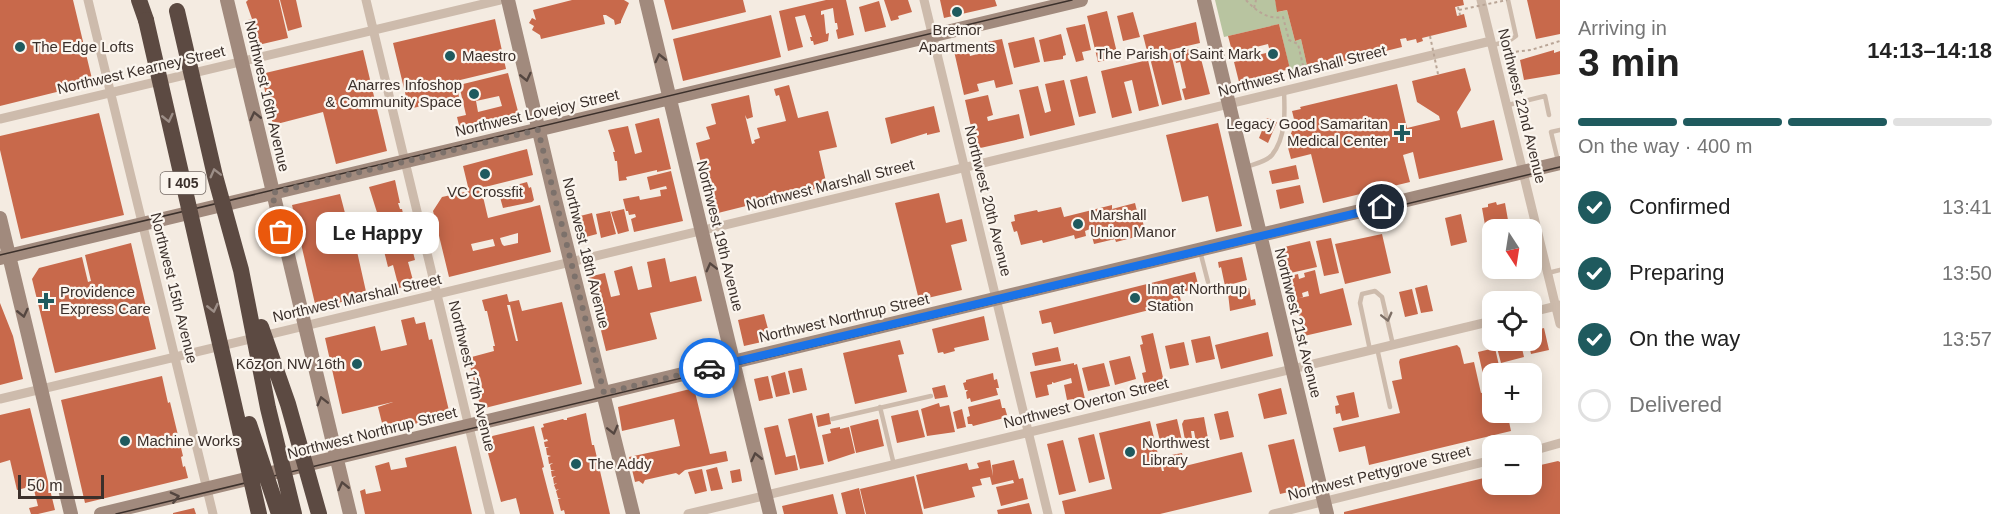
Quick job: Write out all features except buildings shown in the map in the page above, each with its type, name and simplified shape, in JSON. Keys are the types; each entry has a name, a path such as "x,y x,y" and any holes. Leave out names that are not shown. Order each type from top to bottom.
{"highway":[{"name":"I 405","path":"140,0 222,346 259,514"},
{"name":"I 405","path":"175,4 215,176 241,270 268,408 294,514"},
{"path":"241,270 288,404 320,514"},
{"path":"222,346 279,514"}],"street":[{"name":"Northwest 15th Avenue","path":"88,0 213,514"},
{"name":"Northwest 16th Avenue","path":"227,0 303,326 350,514"},
{"name":"Northwest 17th Avenue","path":"366,0 490,514"},
{"name":"Northwest Kearney Street","path":"0,119 500,0"},
{"name":"Northwest 18th Avenue","path":"508,0 633,514"},
{"name":"Northwest 19th Avenue","path":"646,0 770,514"},
{"name":"Northwest 20th Avenue","path":"924,0 1048,514"},
{"name":"Northwest Lovejoy Street","path":"4,257 1081,0"},
{"name":"Northwest 21st Avenue","path":"1204,0 1325,508"},
{"name":"Northwest 22nd Avenue","path":"1481,0 1558,306 1560,324"},
{"name":"Northwest Marshall Street","path":"0,399 1228,104 1492,43"},
{"name":"Northwest Northrup Street","path":"101,514 1559,164"},
{"path":"0,218 4,257 41,389 71,514"},
{"path":"1542,310 1558,306"},
{"name":"Northwest Overton Street","path":"688,514 1482,323"},
{"path":"1542,448 1560,444"},
{"name":"Northwest Pettygrove Street","path":"1273,514 1325,508 1482,463"}],"lane":[{"path":"1492,43 1509,41 1516,36 1508,0"},
{"path":"1243,167 1271,157 1285,122 1284,91"},
{"path":"1508,105 1545,96 1549,115"},
{"path":"1559,164 1551,132 1560,130"},
{"path":"1200,251 1208,282"},
{"path":"1548,273 1560,270"},
{"path":"1390,407 1360,303 1362,294 1375,291 1382,297 1393,345"},
{"path":"832,419 931,396"},
{"path":"880,407 894,465"}],"path":[{"path":"1246,0 1268,16 1283,17 1289,40 1298,42 1308,85"},
{"path":"1254,8 1257,0"},
{"path":"1460,15 1459,8 1508,0"},
{"path":"1430,36 1438,74"},
{"path":"1496,55 1531,50 1560,40"}],"green space":[{"path":"1215,0 1275,0 1278,12 1287,10 1295,41 1301,39 1308,70 1291,74 1279,24 1224,37"}],"tram line":[{"path":"0,255 1072,0"},
{"path":"116,514 1560,167"}],"way so far":[{"path":"281,232 272,193 538,130 604,393 709,368"}],"place":[{"name":"Bretnor Apartments","path":"957,12"},
{"name":"The Edge Lofts","path":"20,47"},
{"name":"The Parish of Saint Mark","path":"1273,54"},
{"name":"Maestro","path":"450,56"},
{"name":"Anarres Infoshop & Community Space","path":"474,94"},
{"name":"Legacy Good Samaritan Medical Center","path":"1402,133"},
{"name":"VC Crossfit","path":"485,174"},
{"name":"Marshall Union Manor","path":"1078,224"},
{"name":"Le Happy","path":"281,232"},
{"name":"Inn at Northrup Station","path":"1135,298"},
{"name":"Providence Express Care","path":"46,301"},
{"name":"Kōz on NW 16th","path":"357,364"},
{"name":"Machine Works","path":"125,441"},
{"name":"Northwest Library","path":"1130,452"},
{"name":"The Addy","path":"576,464"}],"route":[{"path":"709,368 1382,207"}]}
